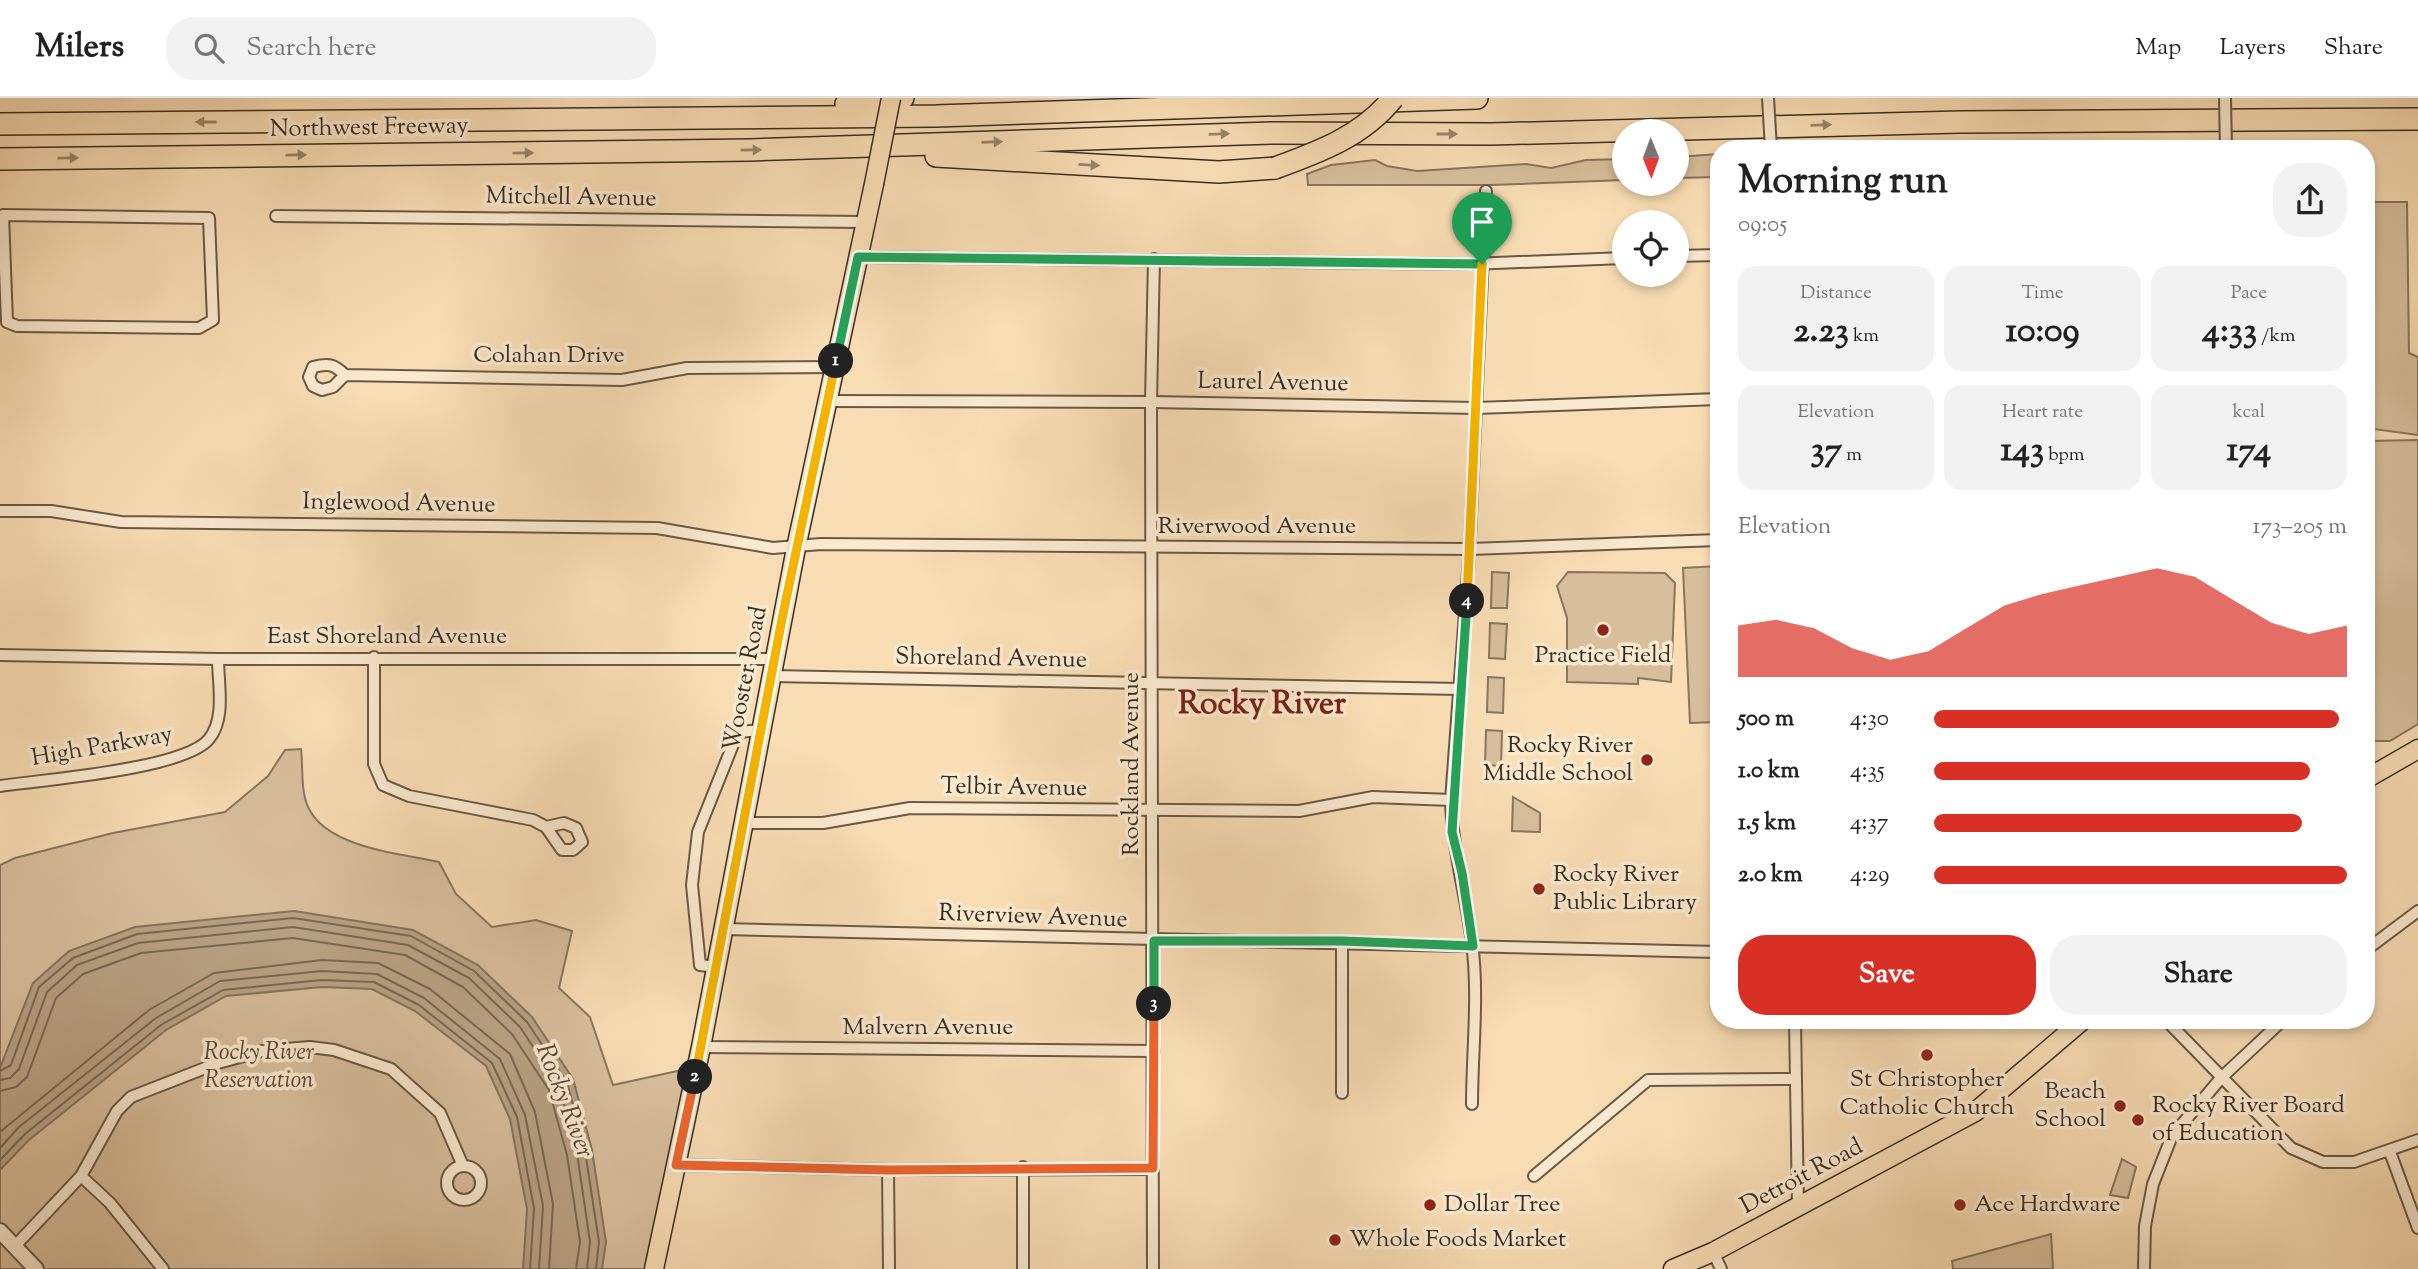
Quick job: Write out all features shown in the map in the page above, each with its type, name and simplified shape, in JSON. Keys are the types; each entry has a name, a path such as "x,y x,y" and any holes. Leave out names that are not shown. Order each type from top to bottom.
{"highway":[{"path":"740,116 902,98"},
{"path":"801,149 1219,172 1275,168 1326,150 1378,117 1393,98"},
{"name":"Northwest Freeway","path":"0,124 936,116 1477,98"},
{"name":"Northwest Freeway","path":"0,159 801,149 1273,133 1491,134 1960,122 2418,119"}],"main road":[{"name":"Wooster Road","path":"654,1269 701,1047 796,548 891,98"},
{"path":"2375,774 2418,748"},
{"name":"Detroit Road","path":"1673,1269 1713,1252 1975,1112 2072,1029"}],"street":[{"path":"1768,98 1770,140"},
{"path":"2225,98 2226,140"},
{"path":"1472,1104 1473,946 1462,873 1452,832 1451,800 1470,549 1486,191"},
{"path":"2,215 209,218 213,320 199,328 17,327 7,322 2,215"},
{"name":"Mitchell Avenue","path":"276,216 865,222"},
{"path":"1689,256 1710,255"},
{"path":"858,257 1482,264 1612,259"},
{"name":"Rockland Avenue","path":"1153,259 1153,1269"},
{"name":"Colahan Drive","path":"345,375 622,380 687,368 835,367"},
{"name":"Laurel Avenue","path":"828,401 1151,402 1476,408 1710,399"},
{"name":"Inglewood Avenue","path":"0,511 51,511 121,522 657,528 773,548 796,548"},
{"name":"Riverwood Avenue","path":"796,548 821,544 1470,549 1710,540"},
{"name":"East Shoreland Avenue","path":"0,655 218,659 374,657 773,667"},
{"path":"374,657 374,764 383,785 409,796 533,820 546,827"},
{"name":"High Parkway","path":"0,786 163,762 192,752 209,739 219,719 218,659"},
{"name":"Shoreland Avenue","path":"773,667 1153,683 1461,689"},
{"path":"716,967 699,965 692,885 698,832 738,732 762,730"},
{"name":"Telbir Avenue","path":"745,822 823,823 910,808 1299,811 1373,797 1451,800"},
{"path":"2375,943 2418,911"},
{"name":"Riverview Avenue","path":"724,929 1154,941 1342,941 1710,952"},
{"path":"1342,941 1342,1093"},
{"path":"1795,1029 1798,1207"},
{"path":"2175,1029 2291,1149 2323,1162 2354,1162 2390,1152 2418,1140"},
{"path":"2144,1269 2145,1226 2162,1158 2172,1136 2221,1077 2273,1029"},
{"path":"15,1246 81,1176 117,1111 131,1097 185,1074 262,1051 310,1047 334,1050 391,1069 440,1113 463,1166"},
{"name":"Malvern Avenue","path":"701,1047 1154,1051"},
{"path":"1534,1176 1648,1080 1796,1079"},
{"path":"2390,1152 2418,1228"},
{"path":"676,1165 888,1170 1153,1168"},
{"path":"1023,1167 1023,1269"},
{"path":"888,1170 889,1269"},
{"path":"81,1176 110,1203 163,1269"},
{"path":"0,1231 36,1269"},
{"path":"1713,1252 1720,1269"}],"green space":[{"path":"1710,155 1710,177 1689,178 1689,156"},
{"path":"1612,159 1612,180 1491,185 1308,185 1307,174 1331,165 1375,160 1387,166 1417,171 1526,164 1551,168 1586,160"},
{"path":"2375,202 2407,202 2409,353 2418,357 2418,435 2375,429"},
{"path":"2418,440 2418,724 2390,741 2375,741 2375,441"},
{"path":"1710,566 1710,722 1690,723 1683,568"},
{"path":"1492,572 1509,573 1507,608 1491,608"},
{"name":"Practice Field","path":"1568,572 1665,573 1675,583 1671,682 1638,678 1638,684 1567,682 1567,618 1557,586"},
{"path":"1490,623 1507,624 1505,659 1489,658"},
{"path":"1488,677 1504,678 1503,713 1487,712"},
{"path":"1486,730 1502,731 1501,766 1485,765"},
{"name":"Rocky River Reservation","path":"301,749 305,798 312,814 325,827 361,845 439,862 456,894 492,927 536,920 572,931 559,988 590,1017 613,1085 691,1068 654,1269 0,1269 0,865 15,858 113,833 225,812 268,776 285,750"},
{"path":"1513,797 1540,813 1540,832 1512,831"},
{"path":"2122,1159 2136,1167 2128,1198 2110,1195"},
{"path":"2051,1234 2053,1269 1953,1269 1952,1261"}],"water":[{"path":"294,911 413,930 478,965 532,1017 573,1079 592,1150 606,1242 602,1269 523,1269 527,1209 510,1119 486,1066 415,1011 372,989 322,987 226,996 166,1030 29,1140 0,1170 0,1068 33,983 69,951 135,927"}],"place":[{"name":"Practice Field","path":"1603,630"},
{"name":"Rocky River Middle School","path":"1647,760"},
{"name":"Rocky River Public Library","path":"1539,889"},
{"name":"St Christopher Catholic Church","path":"1927,1055"},
{"name":"Beach School","path":"2120,1106"},
{"name":"Rocky River Board of Education","path":"2138,1120"},
{"name":"Dollar Tree","path":"1430,1205"},
{"name":"Ace Hardware","path":"1960,1205"},
{"name":"Whole Foods Market","path":"1335,1240"}],"district":[{"name":"Rocky River","path":"1262,705"}],"route":[{"path":"858,257 1482,264 1469,559 1451,800 1452,832 1462,873 1473,946 1342,941 1154,941 1153,1168 888,1170 676,1165 745,822 796,548 858,257"}]}
